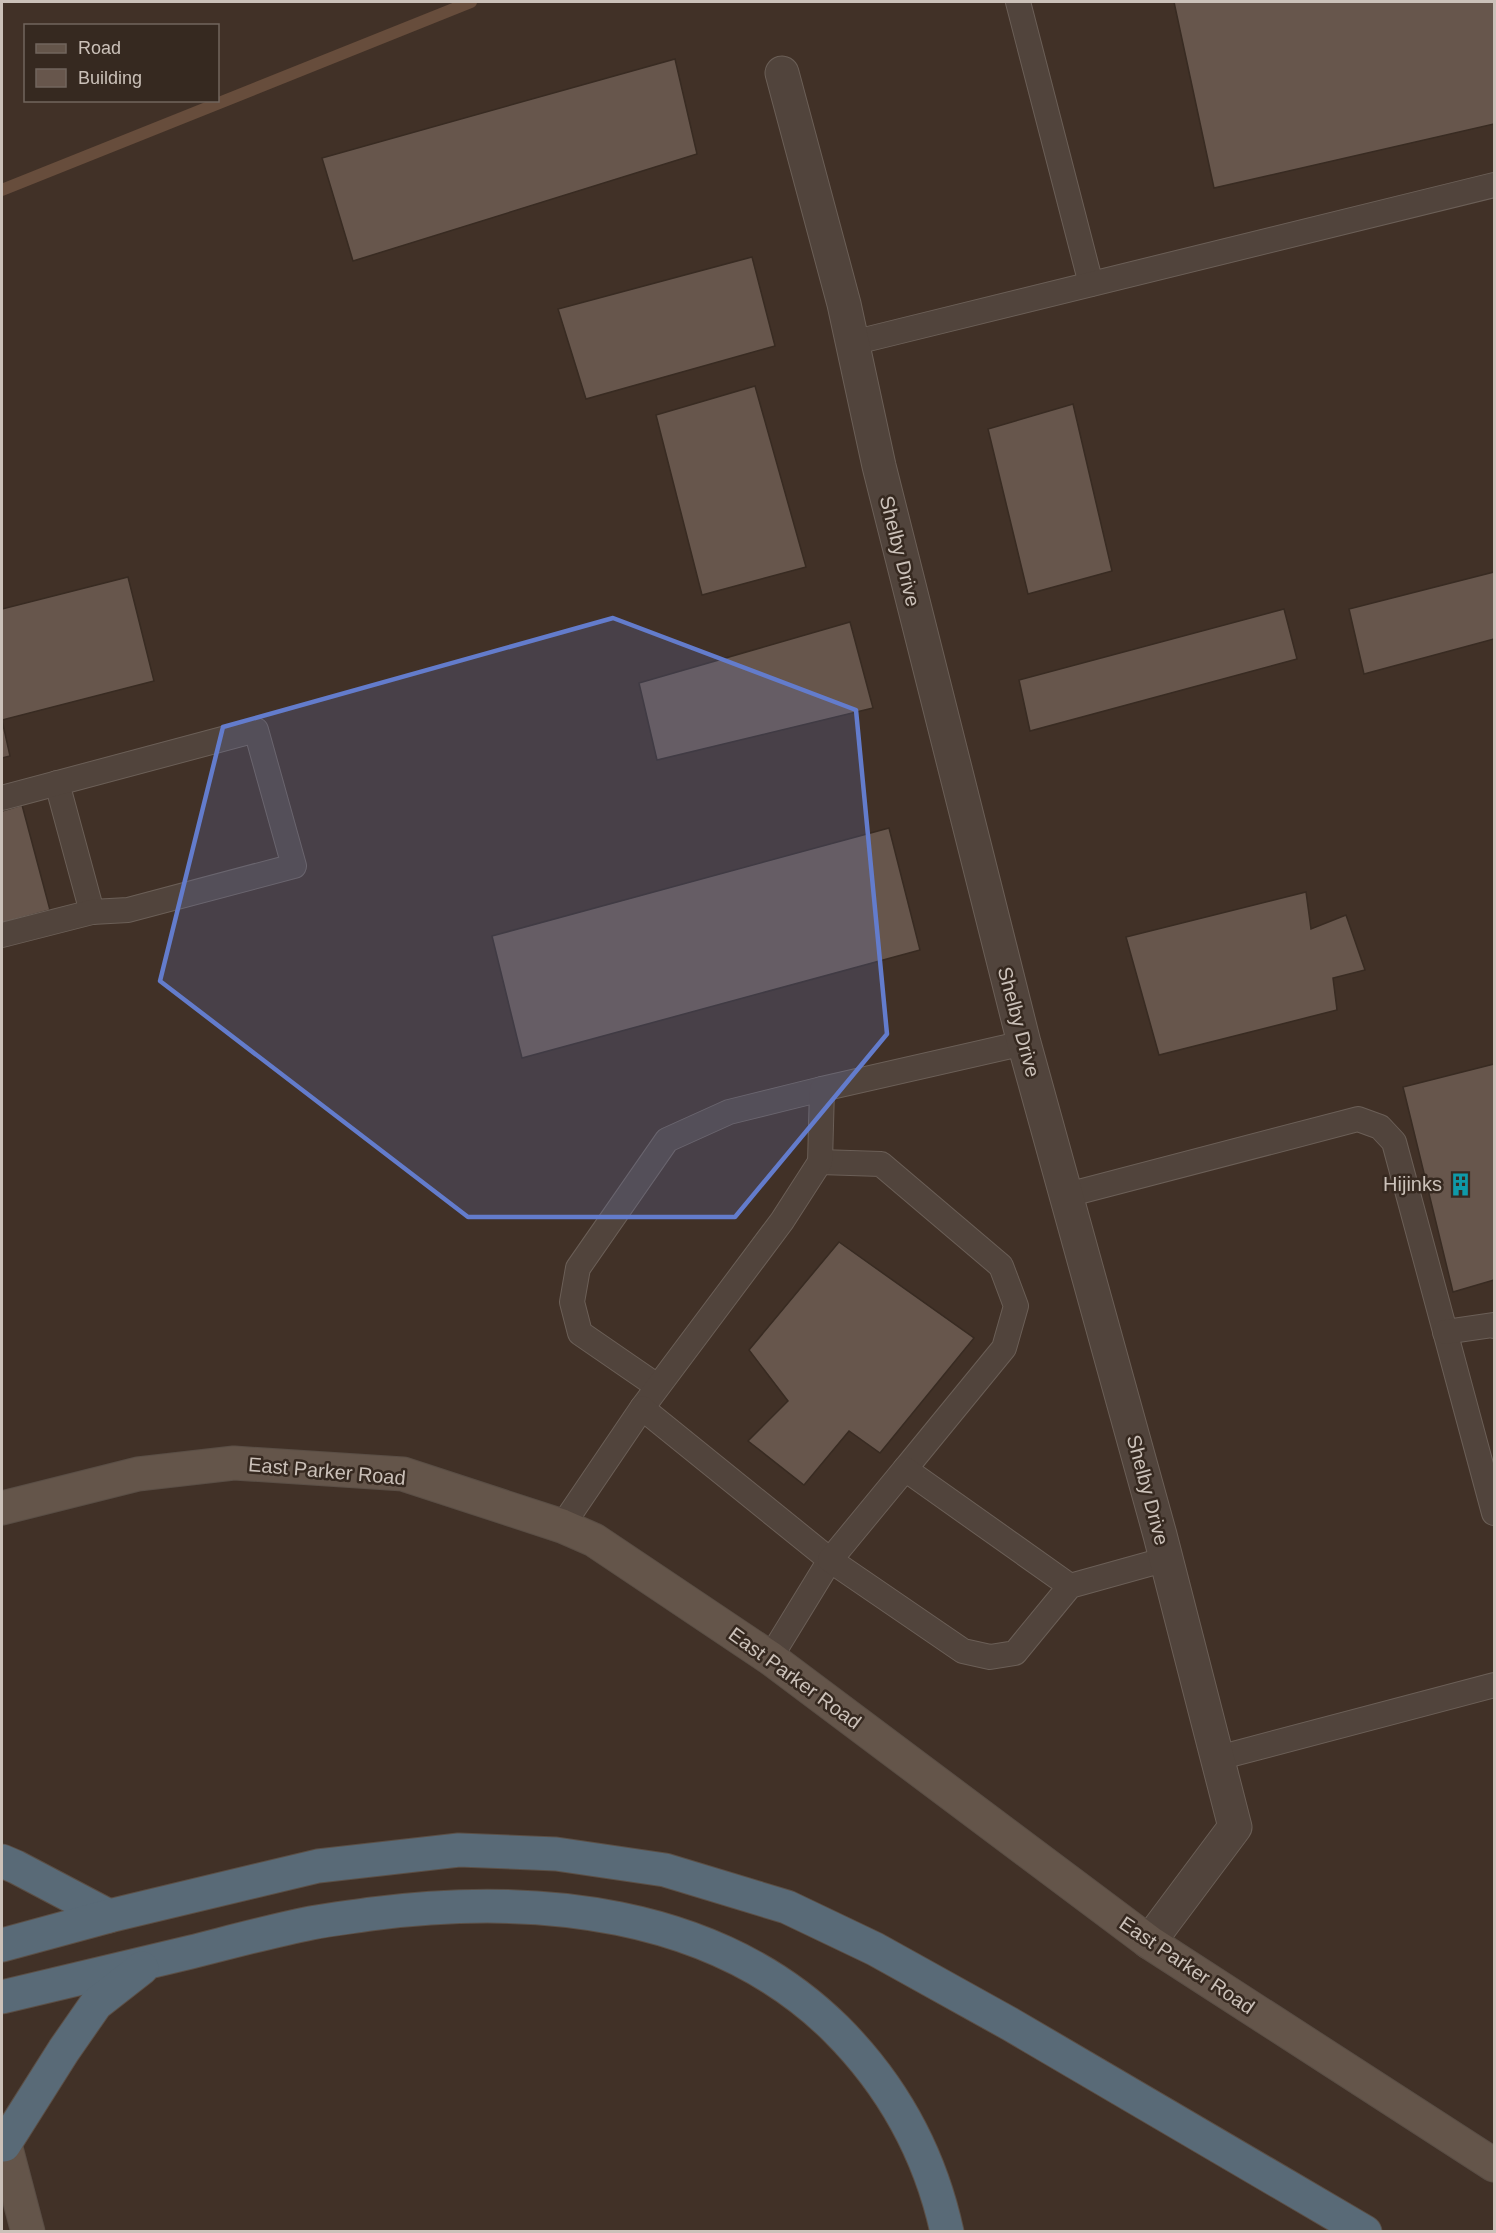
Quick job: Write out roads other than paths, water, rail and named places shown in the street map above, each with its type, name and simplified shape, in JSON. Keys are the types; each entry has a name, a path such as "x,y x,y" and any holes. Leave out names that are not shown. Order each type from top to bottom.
{"highway":[{"path":"2,1945 109,1916 318,1866 459,1850 556,1854 665,1870 788,1907 875,1949 1020,2030 1365,2232"},
{"path":"2,1861 109,1916"},
{"path":"2,1997 313,1922 406,1910 472,1906 531,1908 583,1913 661,1927 708,1944 751,1964 812,2005 845,2038 875,2073 898,2106 921,2149 940,2202 947,2232"},
{"path":"3,2139 96,2004 149,1962"}],"street":[{"name":"Shelby Drive","path":"782,73 844,304 879,466 1024,1043 1167,1559 1235,1827 1149,1942"},
{"name":"East Parker Road","path":"2,1508 138,1474 234,1463 403,1474 562,1527 594,1540 770,1658 1149,1942 1494,2164"},
{"path":"3,2139 28,2232"}],"lane":[{"path":"1018,2 1091,284"},
{"path":"852,343 1494,185"},
{"path":"2,798 256,730 294,866 128,910 92,912 2,935"},
{"path":"57,783 92,912"},
{"path":"657,1386 580,1333 572,1302 578,1269 667,1140 729,1112 1024,1043"},
{"path":"562,1527 657,1386 782,1221 820,1162 822,1089"},
{"path":"1067,1196 1358,1119 1380,1127 1394,1142 1494,1513"},
{"path":"770,1658 830,1560 1004,1348 1016,1306 1001,1266 881,1164 820,1162"},
{"path":"1445,1332 1494,1326"},
{"path":"642,1408 830,1560 963,1651 990,1657 1015,1653 1070,1586 1167,1559"},
{"path":"905,1468 1070,1586"},
{"path":"1218,1758 1494,1685"}],"waterway":[{"path":"2,190 471,2"}],"place":[{"name":"Hijinks","path":"1460,1184"}]}
